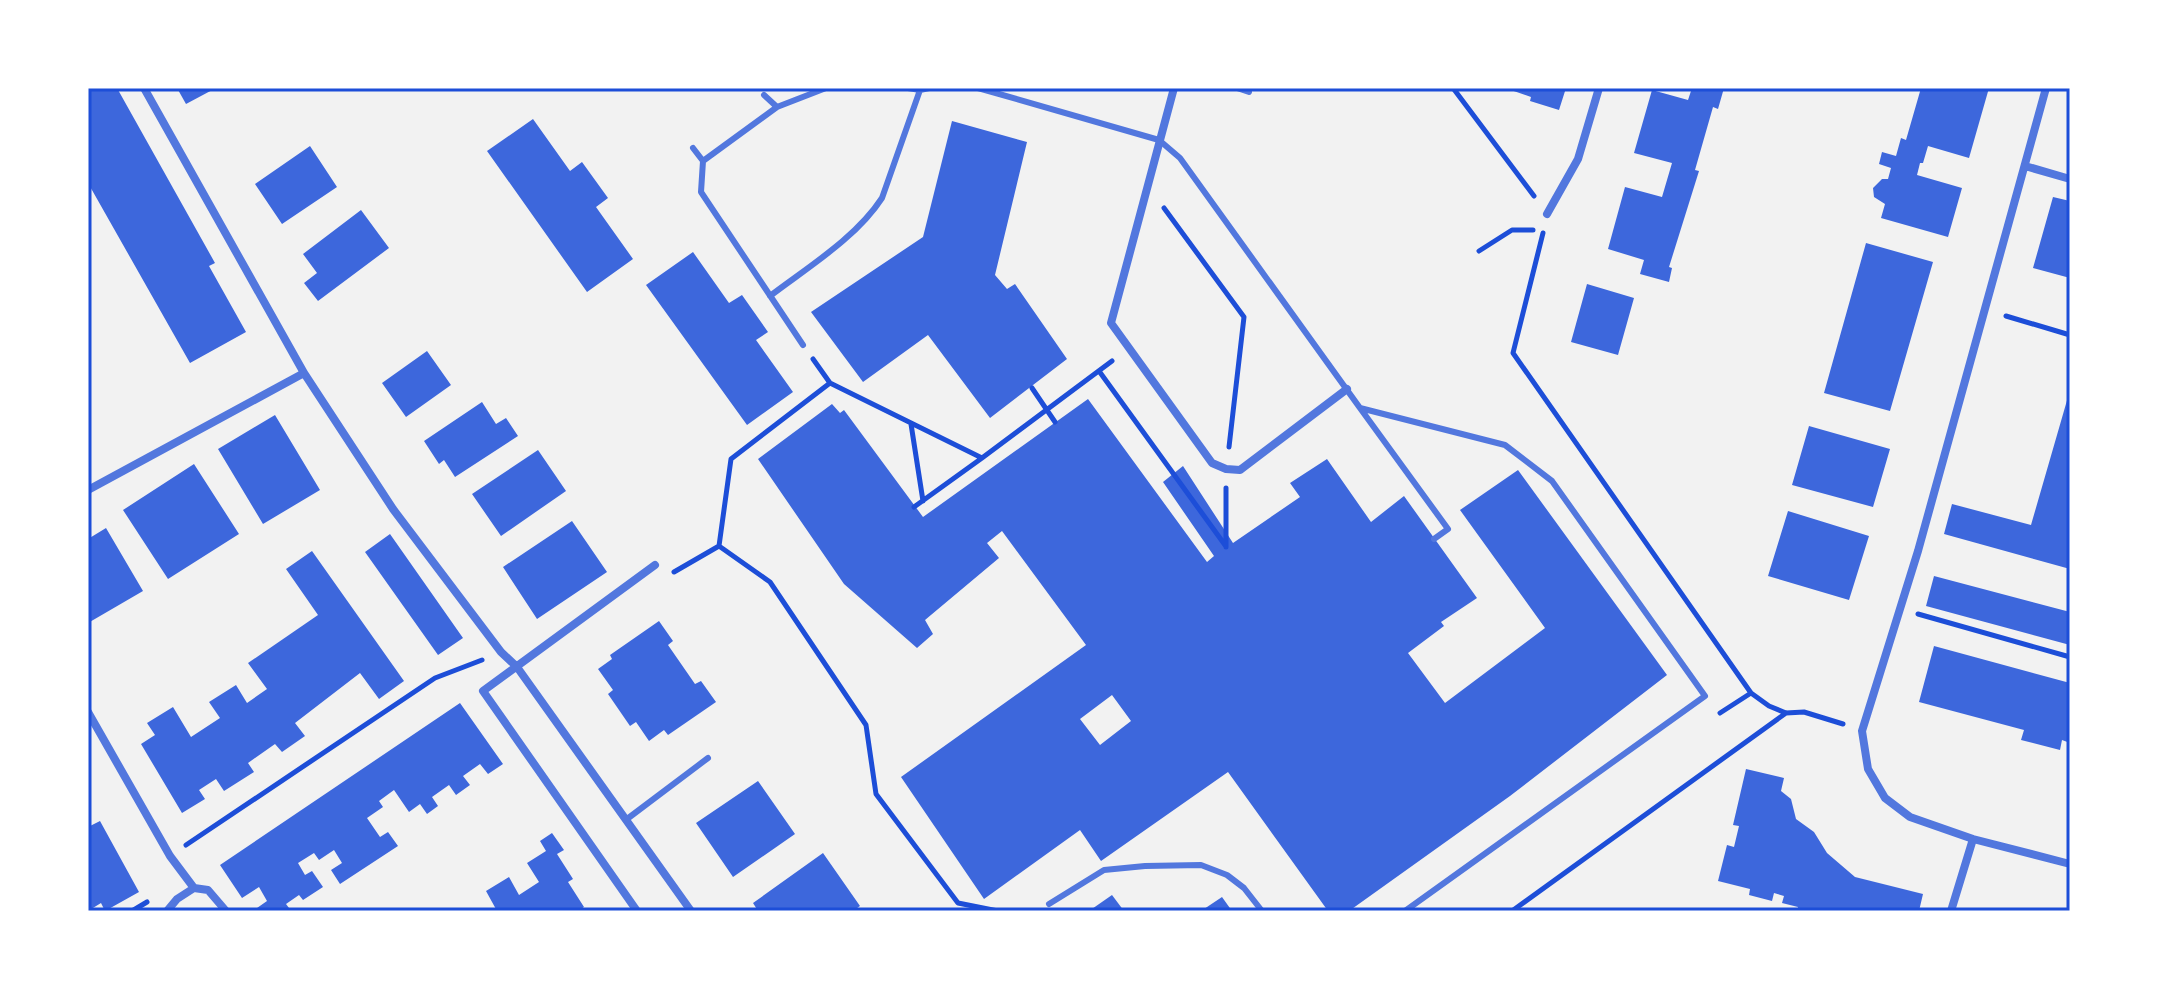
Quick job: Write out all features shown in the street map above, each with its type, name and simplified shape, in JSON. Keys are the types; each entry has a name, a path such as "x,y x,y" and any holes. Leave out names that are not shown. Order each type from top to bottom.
{"street":[{"path":"144,88 304,373 393,509 501,652 517,667 691,911"},
{"path":"1174,88 1111,323 1212,463 1226,469 1240,470 1347,389"},
{"path":"1547,214 1578,159 1599,88"},
{"path":"2046,88 1918,551 1862,731 1868,769 1885,798 1910,817 1973,839 2070,864"},
{"path":"2025,166 2070,179"},
{"path":"88,490 304,373"},
{"path":"637,911 483,691 655,565"},
{"path":"88,712 170,856 194,888"},
{"path":"1951,911 1973,839"},
{"path":"167,911 177,899 194,888 208,890 226,911"}],"lane":[{"path":"703,161 777,107 826,88"},
{"path":"908,88 929,88"},
{"path":"978,88 1159,140 1180,158 1448,529 1434,539"},
{"path":"1237,88 1249,92 1248,88"},
{"path":"770,296 851,233 874,211 882,198 920,90"},
{"path":"764,95 777,107"},
{"path":"693,148 703,161 701,192 803,345"},
{"path":"1360,408 1505,445 1552,481 1705,696 1405,911"},
{"path":"627,819 708,758"},
{"path":"1049,904 1104,870 1201,865 1236,881 1262,911"}],"path":[{"path":"1453,88 1547,214 1513,353 1751,693 1786,713 1804,712 1862,731"},
{"path":"1099,371 1226,547 1226,469 1244,317 1147,186"},
{"path":"1479,251 1512,230 1544,230"},
{"path":"1985,310 2070,335"},
{"path":"803,345 830,383 982,458"},
{"path":"914,507 1129,349"},
{"path":"719,546 731,459 830,383"},
{"path":"1032,388 1055,422"},
{"path":"911,423 923,501"},
{"path":"655,565 673,573 719,546"},
{"path":"719,546 770,582 866,725 876,794 958,903 998,911"},
{"path":"1898,609 2070,657"},
{"path":"170,856 435,678 501,652"},
{"path":"1512,911 1786,713"}],"building":[{"path":"88,88 117,88 215,263 209,266 246,332 190,363 88,183"},
{"path":"177,88 216,88 186,104"},
{"path":"1505,88 1566,88 1559,110 1530,101 1531,97"},
{"path":"1692,88 1724,88 1718,109 1713,107 1695,170 1699,171 1669,267 1672,268 1669,282 1640,274 1644,260 1608,249 1625,187 1662,197 1672,163 1634,153 1652,90 1688,100"},
{"path":"1921,88 1989,88 1969,158 1928,146 1923,163 1920,163 1917,175 1962,188 1948,237 1881,218 1885,204 1874,197 1873,188 1882,179 1888,179 1891,168 1879,164 1882,152 1896,156 1901,138 1906,140"},
{"path":"533,119 570,171 582,162 608,198 596,207 633,259 587,292 487,151"},
{"path":"952,121 1027,142 995,275 1007,289 1015,284 1067,359 990,418 928,335 863,382 811,312 923,237"},
{"path":"310,146 337,187 282,224 255,184"},
{"path":"2053,197 2070,201 2070,278 2033,268"},
{"path":"361,210 389,248 318,301 304,283 317,273 303,254"},
{"path":"1866,243 1933,262 1890,411 1824,393"},
{"path":"693,252 729,303 742,295 768,332 756,340 793,392 747,425 646,285"},
{"path":"1587,284 1634,298 1618,355 1571,342"},
{"path":"427,351 451,385 406,417 382,383"},
{"path":"2070,390 2070,569 1944,534 1952,504 2031,525"},
{"path":"1088,399 1207,562 1214,556 1163,482 1183,466 1233,543 1300,497 1290,483 1327,459 1371,522 1404,496 1477,598 1441,622 1444,626 1408,653 1445,703 1545,628 1460,510 1518,470 1667,675 1510,796 1349,911 1328,911 1228,772 1101,861 1080,830 984,899 901,777 1086,645 1002,531 987,543 999,558 925,620 933,634 917,648 844,584 758,459 832,404 840,413 844,410 923,517","holes":["1112,695 1131,721 1100,745 1080,719"]},
{"path":"482,402 496,424 506,418 518,436 455,477 444,460 439,464 424,441"},
{"path":"275,415 320,490 263,524 218,449"},
{"path":"1809,426 1890,449 1873,507 1792,485"},
{"path":"538,450 566,491 501,536 472,494"},
{"path":"194,464 239,534 168,579 123,510"},
{"path":"1788,511 1869,536 1849,600 1768,576"},
{"path":"572,521 607,572 537,619 503,567"},
{"path":"106,528 143,591 88,623 88,539"},
{"path":"390,534 463,638 438,655 365,552"},
{"path":"312,551 404,681 379,699 360,673 295,723 305,736 282,752 275,744 248,763 254,772 224,791 216,779 199,790 205,799 182,813 141,744 155,735 147,723 173,707 191,737 220,718 209,702 236,685 247,703 267,689 248,663 318,615 286,569"},
{"path":"1934,576 2070,612 2070,645 1926,606"},
{"path":"659,621 673,641 668,645 695,684 701,681 716,702 668,735 664,730 649,741 636,722 630,726 608,694 613,690 598,669 612,659 610,655"},
{"path":"1934,646 2070,683 2070,743 2062,740 2060,750 2021,740 2024,730 1919,702"},
{"path":"460,703 503,764 488,774 480,764 463,776 470,785 456,795 449,785 432,797 438,806 427,814 420,804 409,812 394,790 379,801 383,807 367,818 380,837 388,832 398,846 340,884 331,870 342,863 334,850 319,860 314,853 298,863 305,875 312,871 323,887 303,900 299,895 286,904 289,908 285,911 259,911 257,908 267,901 259,887 242,898 220,865"},
{"path":"1746,769 1784,778 1781,791 1791,799 1796,819 1814,832 1827,853 1855,877 1923,894 1919,911 1797,911 1798,907 1782,903 1784,896 1774,893 1772,901 1749,895 1750,889 1718,881 1727,845 1734,847 1739,826 1733,825"},
{"path":"758,781 795,834 733,877 696,823"},
{"path":"100,821 139,892 105,911 101,903 88,911 88,827"},
{"path":"552,833 564,850 557,854 573,879 568,882 584,907 578,911 497,911 486,891 509,877 519,895 539,882 527,863 546,851 540,841"},
{"path":"823,853 860,906 853,911 758,911 753,903"},
{"path":"1112,895 1124,911 1089,911"},
{"path":"1222,897 1232,911 1201,911"}]}
